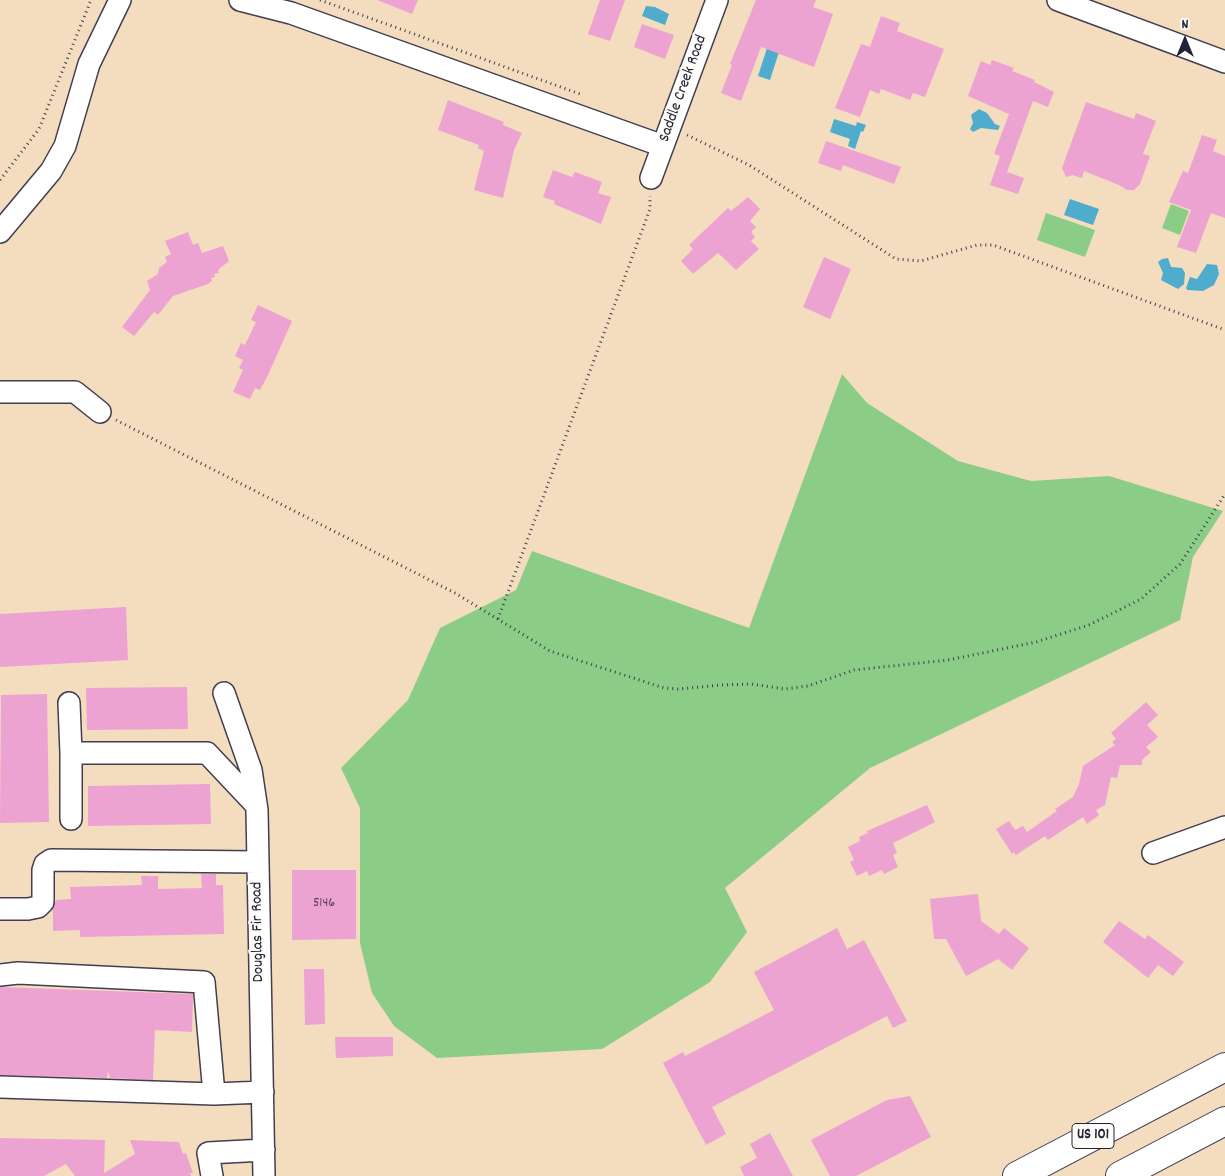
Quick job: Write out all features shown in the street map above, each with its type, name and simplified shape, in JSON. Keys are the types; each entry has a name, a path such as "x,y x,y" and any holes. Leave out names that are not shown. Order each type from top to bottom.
{"highway":[{"name":"US 101","path":"1017,1176 1225,1067"},
{"path":"1120,1176 1225,1121"}],"street":[{"path":"0,232 51,171 65,146 89,64 120,0"},
{"path":"240,0 291,13 667,136"},
{"name":"Saddle Creek Road","path":"651,178 717,0"},
{"path":"1058,0 1225,62"},
{"path":"0,392 75,392 100,412"},
{"name":"Douglas Fir Road","path":"224,693 251,770 256,804 264,1176"},
{"path":"69,704 71,819"},
{"path":"71,753 207,753 256,804"},
{"path":"1153,853 1225,827"},
{"path":"0,909 28,910 38,907 43,902 43,870 45,864 51,860 258,862"},
{"path":"0,975 18,973 204,982 214,1094"},
{"path":"0,1087 214,1094 262,1092"},
{"path":"212,1176 208,1153 264,1150"}],"path":[{"path":"0,180 40,129 90,0"},
{"path":"320,0 588,97"},
{"path":"667,136 749,165 896,259 921,261 977,244 993,245 1225,330"},
{"path":"498,619 650,209 651,178"},
{"path":"100,412 455,593 550,651 664,688 679,690 751,684 785,689 808,686 854,670 948,660 1026,644 1089,625 1141,599 1180,564 1225,494"}],"green space":[{"path":"1171,204 1189,211 1180,235 1162,228"},
{"path":"1046,213 1095,230 1085,257 1037,240"},
{"path":"842,374 867,403 958,461 1031,481 1109,476 1223,511 1193,557 1180,620 870,768 725,888 747,932 710,982 602,1049 437,1058 394,1026 372,993 360,943 360,808 341,768 408,700 440,628 516,590 532,551 749,628"}],"water":[{"path":"646,6 655,7 669,14 665,25 642,16"},
{"path":"767,48 779,52 770,80 758,76"},
{"path":"979,109 987,113 995,124 1000,126 998,130 981,128 973,132 970,129 973,123 971,115"},
{"path":"834,119 856,126 857,122 866,125 863,132 861,131 855,149 848,146 850,139 830,132"},
{"path":"1070,199 1099,209 1093,225 1064,215"},
{"path":"1168,258 1171,267 1182,268 1185,273 1184,284 1178,289 1161,280 1163,273 1158,262"},
{"path":"1207,264 1217,265 1219,274 1214,285 1203,291 1187,290 1190,277 1197,279"}],"building":[{"path":"377,0 418,0 412,14"},
{"path":"600,0 625,0 610,41 588,34"},
{"path":"756,0 816,0 813,7 833,14 814,67 761,47 741,101 721,93 732,65 730,64"},
{"path":"881,16 900,23 897,31 944,49 925,97 913,93 910,100 881,89 879,94 870,90 860,117 835,108 861,44 870,47"},
{"path":"642,24 674,35 665,59 634,47"},
{"path":"992,60 1014,68 1012,71 1035,80 1034,82 1054,92 1048,107 1033,101 1007,172 1024,178 1018,194 990,185 1000,156 994,154 1009,114 968,96 981,61 990,65"},
{"path":"448,100 504,122 503,125 522,133 514,150 503,198 474,190 484,151 478,148 479,145 438,130"},
{"path":"1086,102 1134,119 1136,113 1156,121 1143,154 1150,156 1140,184 1134,190 1127,190 1084,171 1082,178 1072,175 1066,177 1062,168"},
{"path":"1202,135 1217,140 1213,151 1225,156 1225,218 1211,213 1196,253 1177,247 1191,210 1169,202 1183,171 1188,173"},
{"path":"826,141 901,167 894,184 843,165 841,171 818,163"},
{"path":"553,170 572,177 575,172 602,182 598,193 611,197 601,224 554,204 555,201 543,197"},
{"path":"748,197 760,209 750,221 756,227 751,232 755,237 751,241 759,249 736,270 718,253 693,274 681,261 693,249 689,245 728,208 731,211"},
{"path":"188,232 193,245 198,243 202,253 223,246 229,261 218,270 219,273 214,274 215,277 211,278 212,281 208,284 173,296 158,315 154,312 134,336 122,327 150,290 147,281 158,274 159,268 167,262 165,257 171,254 165,241"},
{"path":"824,257 851,269 830,319 803,307"},
{"path":"258,305 292,321 260,390 255,388 250,399 233,392 243,370 239,368 243,360 235,356 241,343 245,345 256,322 251,320"},
{"path":"126,607 128,660 0,667 0,614"},
{"path":"187,687 188,729 87,730 86,688"},
{"path":"47,694 49,822 0,823 1,695"},
{"path":"1146,702 1158,715 1147,725 1158,737 1146,747 1151,752 1142,760 1142,765 1120,765 1117,778 1111,777 1105,805 1096,810 1099,815 1087,824 1083,817 1048,840 1045,836 1016,855 1014,852 1012,854 996,829 1009,821 1015,830 1023,826 1027,832 1057,811 1055,809 1073,797 1079,784 1083,766 1115,745 1112,742 1116,739 1111,733"},
{"path":"210,784 211,824 88,826 88,786"},
{"path":"927,805 935,822 893,843 897,853 893,855 898,867 884,874 882,870 869,876 867,871 857,876 850,862 854,860 848,847 860,841 859,837 868,833 867,831"},
{"path":"292,870 356,870 356,939 292,940"},
{"path":"201,874 216,874 216,885 223,885 224,934 80,937 80,930 53,931 53,909 56,900 71,899 70,887 142,885 141,876 158,876 158,889 202,888"},
{"path":"978,894 981,921 999,934 1004,928 1029,948 1012,970 998,959 966,976 946,939 934,939 930,899"},
{"path":"1119,921 1145,939 1148,935 1184,962 1173,976 1158,965 1148,978 1103,942"},
{"path":"837,928 847,949 864,940 907,1021 893,1028 887,1016 712,1107 726,1134 706,1145 663,1063 683,1052 685,1056 774,1010 754,972"},
{"path":"304,969 324,969 325,1024 305,1025"},
{"path":"0,987 193,994 192,1032 155,1030 153,1080 110,1078 108,1071 107,1078 0,1075"},
{"path":"335,1037 393,1037 393,1056 336,1058"},
{"path":"910,1096 931,1137 856,1176 830,1176 811,1140 887,1100"},
{"path":"770,1133 793,1176 744,1176 740,1167 757,1158 750,1144"},
{"path":"0,1138 105,1140 104,1173 135,1154 130,1140 179,1142 183,1154 186,1153 193,1173 190,1173 191,1176 75,1176 66,1164 44,1176 0,1176"}]}
